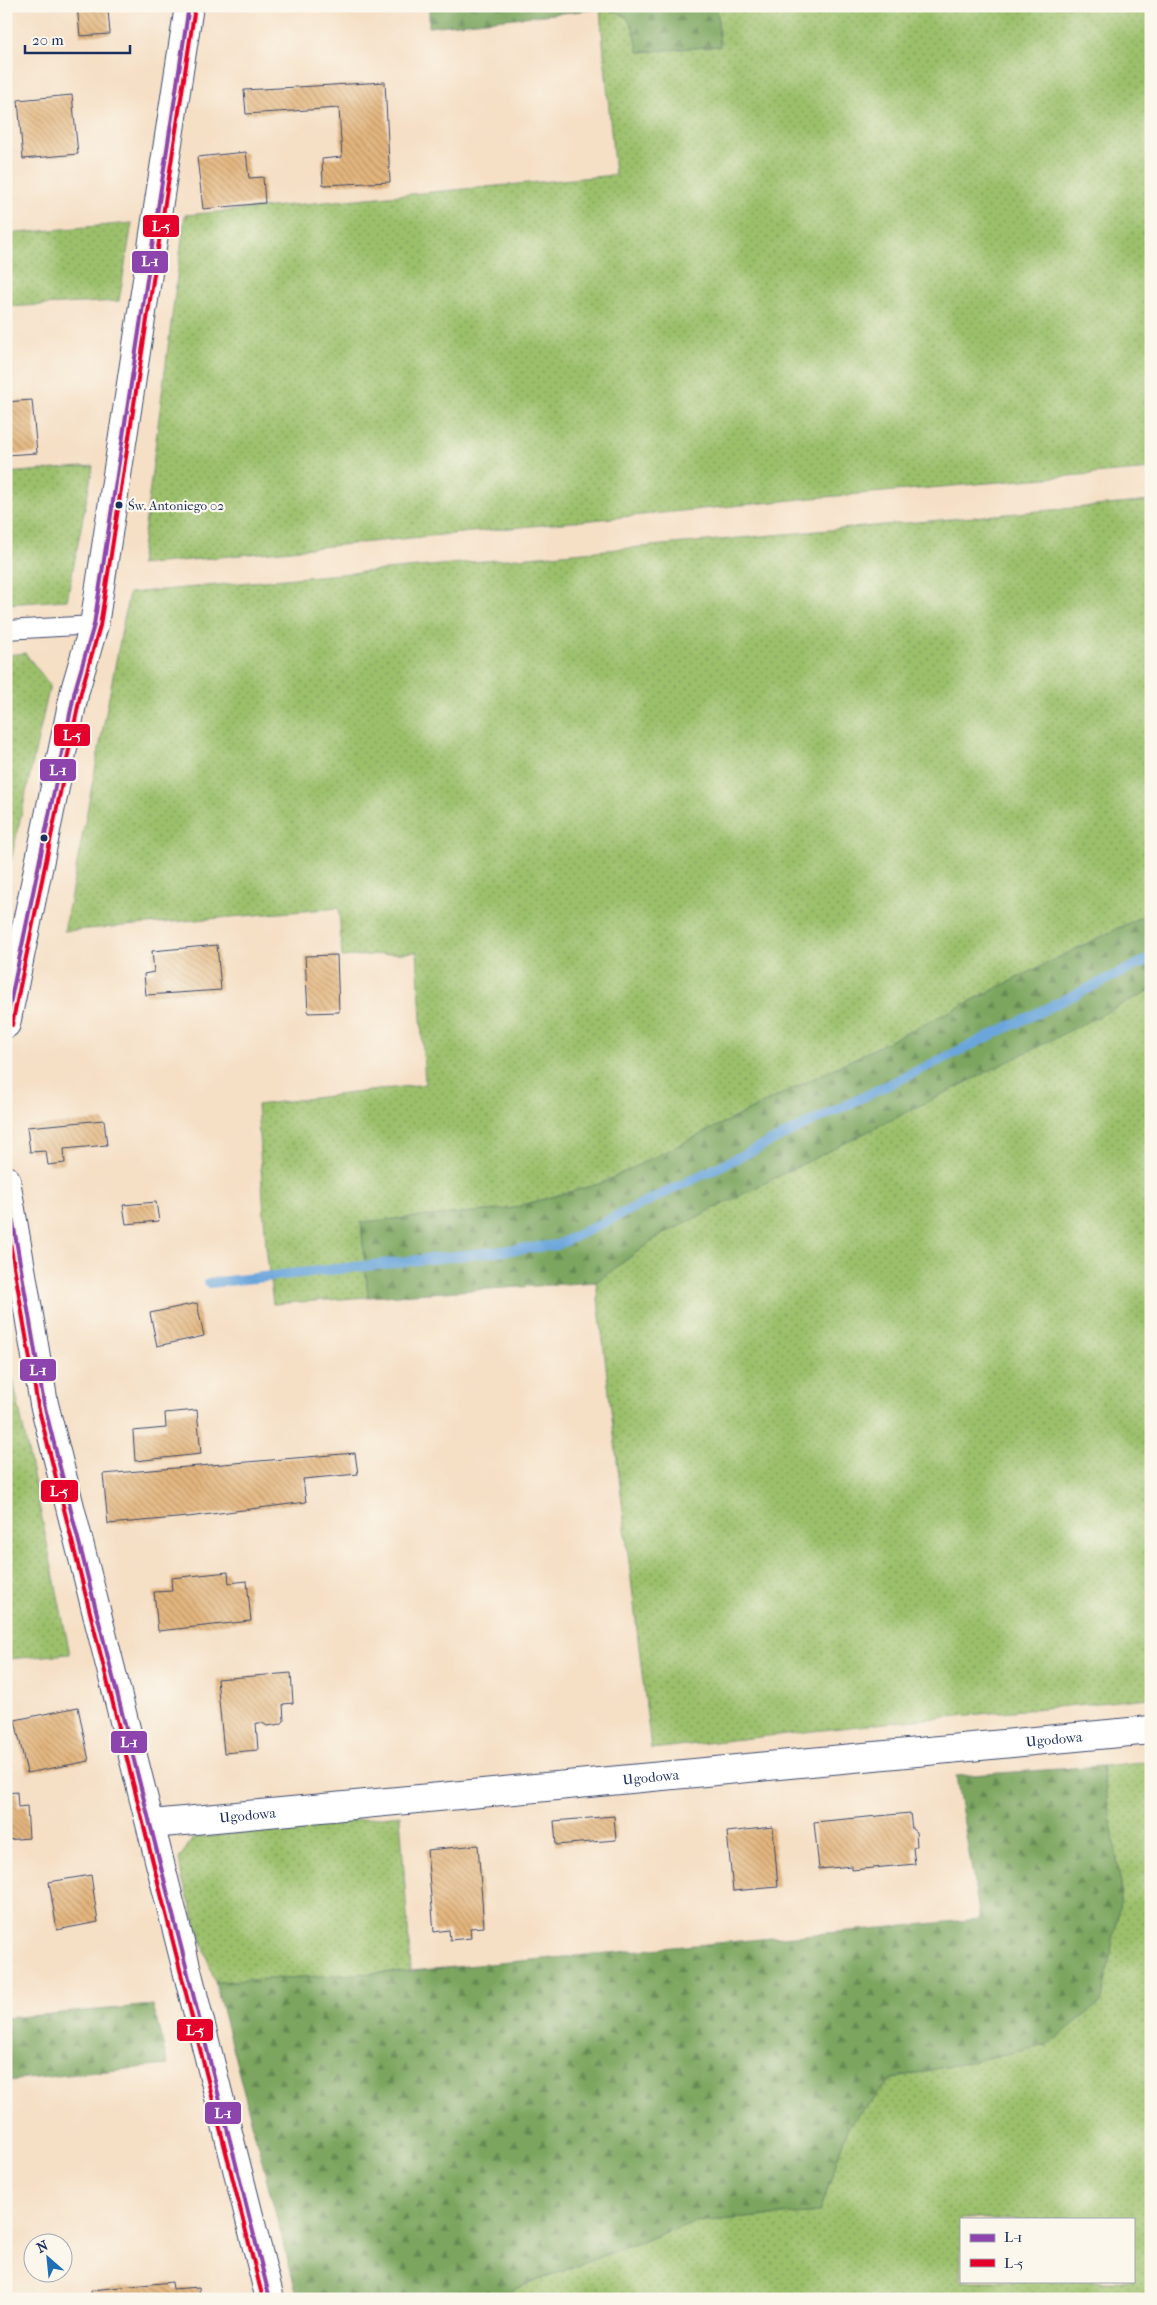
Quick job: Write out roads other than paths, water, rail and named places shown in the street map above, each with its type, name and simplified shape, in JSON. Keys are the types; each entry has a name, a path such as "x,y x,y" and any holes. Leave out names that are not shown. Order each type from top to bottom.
{"street":[{"path":"6,1024 75,690 94,625 189,6"},
{"path":"6,1180 44,1404 152,1824 270,2299"},
{"name":"Ugodowa","path":"152,1824 1151,1730"}],"lane":[{"path":"6,630 94,625"}],"waterway":[{"path":"209,1283 557,1245 1151,958"}],"place":[{"name":"Św. Antoniego 02","path":"119,505"}]}
